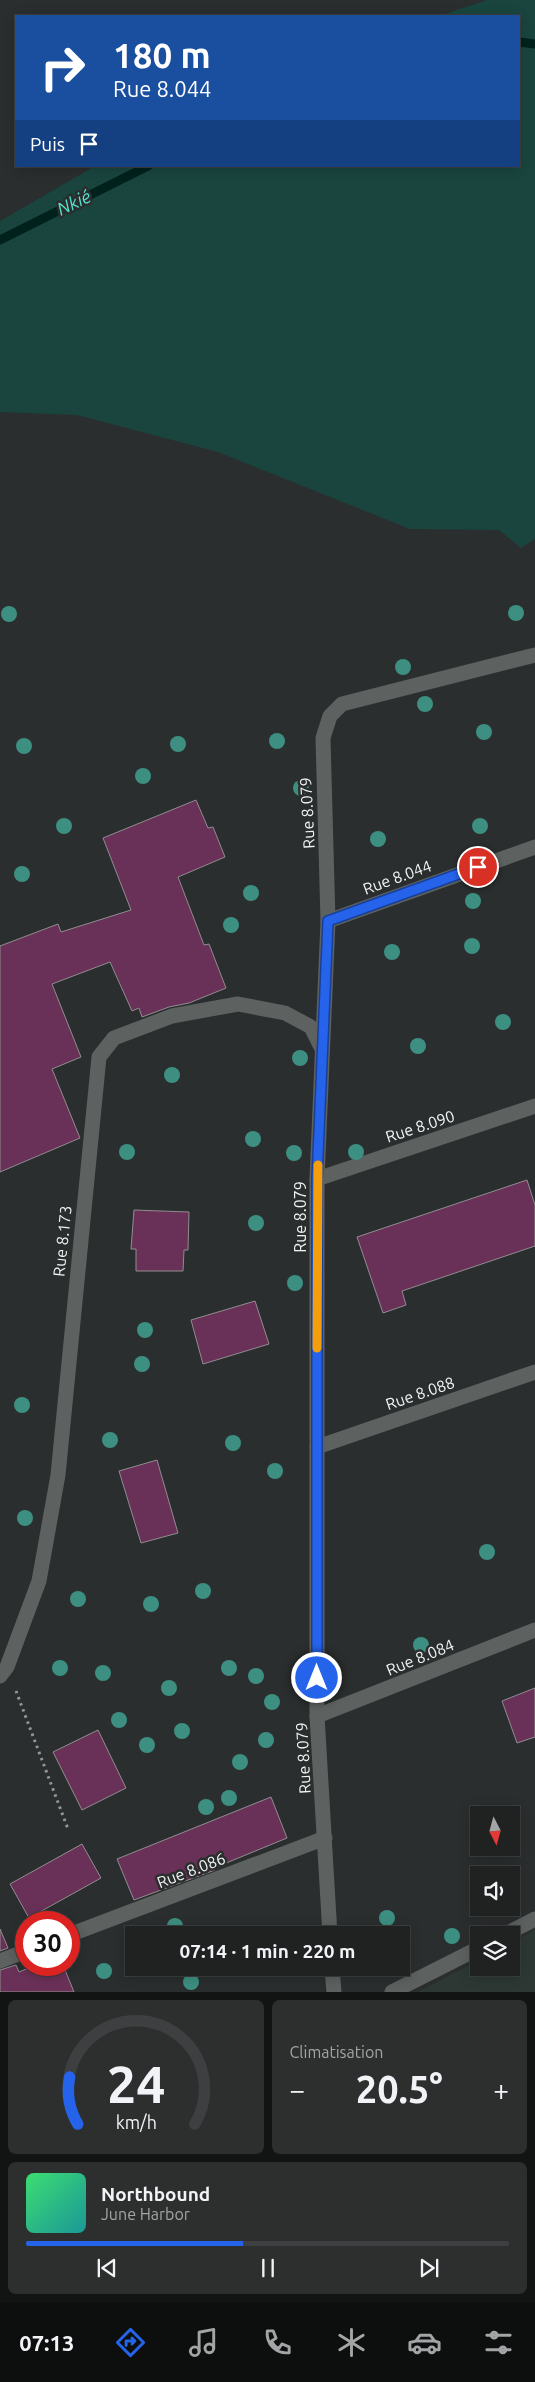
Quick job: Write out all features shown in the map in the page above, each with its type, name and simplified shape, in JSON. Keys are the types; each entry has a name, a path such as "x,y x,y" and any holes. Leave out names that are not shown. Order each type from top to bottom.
{"street":[{"name":"Rue 8.079","path":"330,1926 318,1716 317,1179 328,921 322,765 323,738 330,716 342,704 535,655"},
{"name":"Rue 8.044","path":"328,921 535,847"},
{"name":"Rue 8.173","path":"3,1671 39,1581 58,1475 99,1057 114,1038 172,1016 238,1004 285,1012 311,1027 323,1051"},
{"name":"Rue 8.090","path":"317,1179 535,1106"},
{"name":"Rue 8.088","path":"317,1447 535,1372"},
{"name":"Rue 8.084","path":"318,1716 535,1630"},
{"name":"Rue 8.086","path":"80,1931 325,1838"},
{"path":"520,1927 535,1919"},
{"path":"392,1992 470,1953"},
{"path":"0,1961 15,1955"},
{"path":"333,1976 334,1992"}],"path":[{"path":"3,1671 68,1829"}],"shaded area":[{"path":"535,1930 535,1992 418,1992 470,1965 470,1976 520,1976 520,1938"}],"green space":[{"path":"487,0 535,0 535,539 521,548 499,530 410,529 218,452 77,415 0,412 0,221 93,167 520,167 520,15 442,15"}],"building":[{"path":"196,800 208,828 213,827 225,857 178,877 204,945 209,944 226,988 189,1003 169,1007 142,1017 139,1008 132,1011 110,962 52,984 81,1057 52,1069 80,1138 0,1172 0,946 58,924 61,932 131,910 103,838"},
{"path":"527,1180 535,1205 535,1246 402,1291 406,1305 383,1313 357,1237"},
{"path":"134,1210 189,1212 188,1250 184,1250 183,1271 136,1271 136,1249 131,1249"},
{"path":"255,1301 269,1344 203,1364 191,1320"},
{"path":"157,1460 178,1533 141,1543 119,1471"},
{"path":"535,1688 535,1737 517,1743 502,1701"},
{"path":"98,1730 126,1788 82,1810 53,1752"},
{"path":"271,1797 287,1838 214,1868 215,1870 134,1900 117,1859"},
{"path":"82,1844 101,1878 42,1911 25,1911 10,1884"},
{"path":"0,1929 8,1948 0,1951"},
{"path":"15,1965 15,1976 67,1976 74,1992 0,1992 0,1970"}],"waterway":[{"name":"Nkié","path":"520,42 535,44"},
{"name":"Nkié","path":"0,240 146,167"}],"slow traffic":[{"path":"317,1348 318,1165"}],"route":[{"path":"317,1678 317,1179 328,921 478,867"}]}
